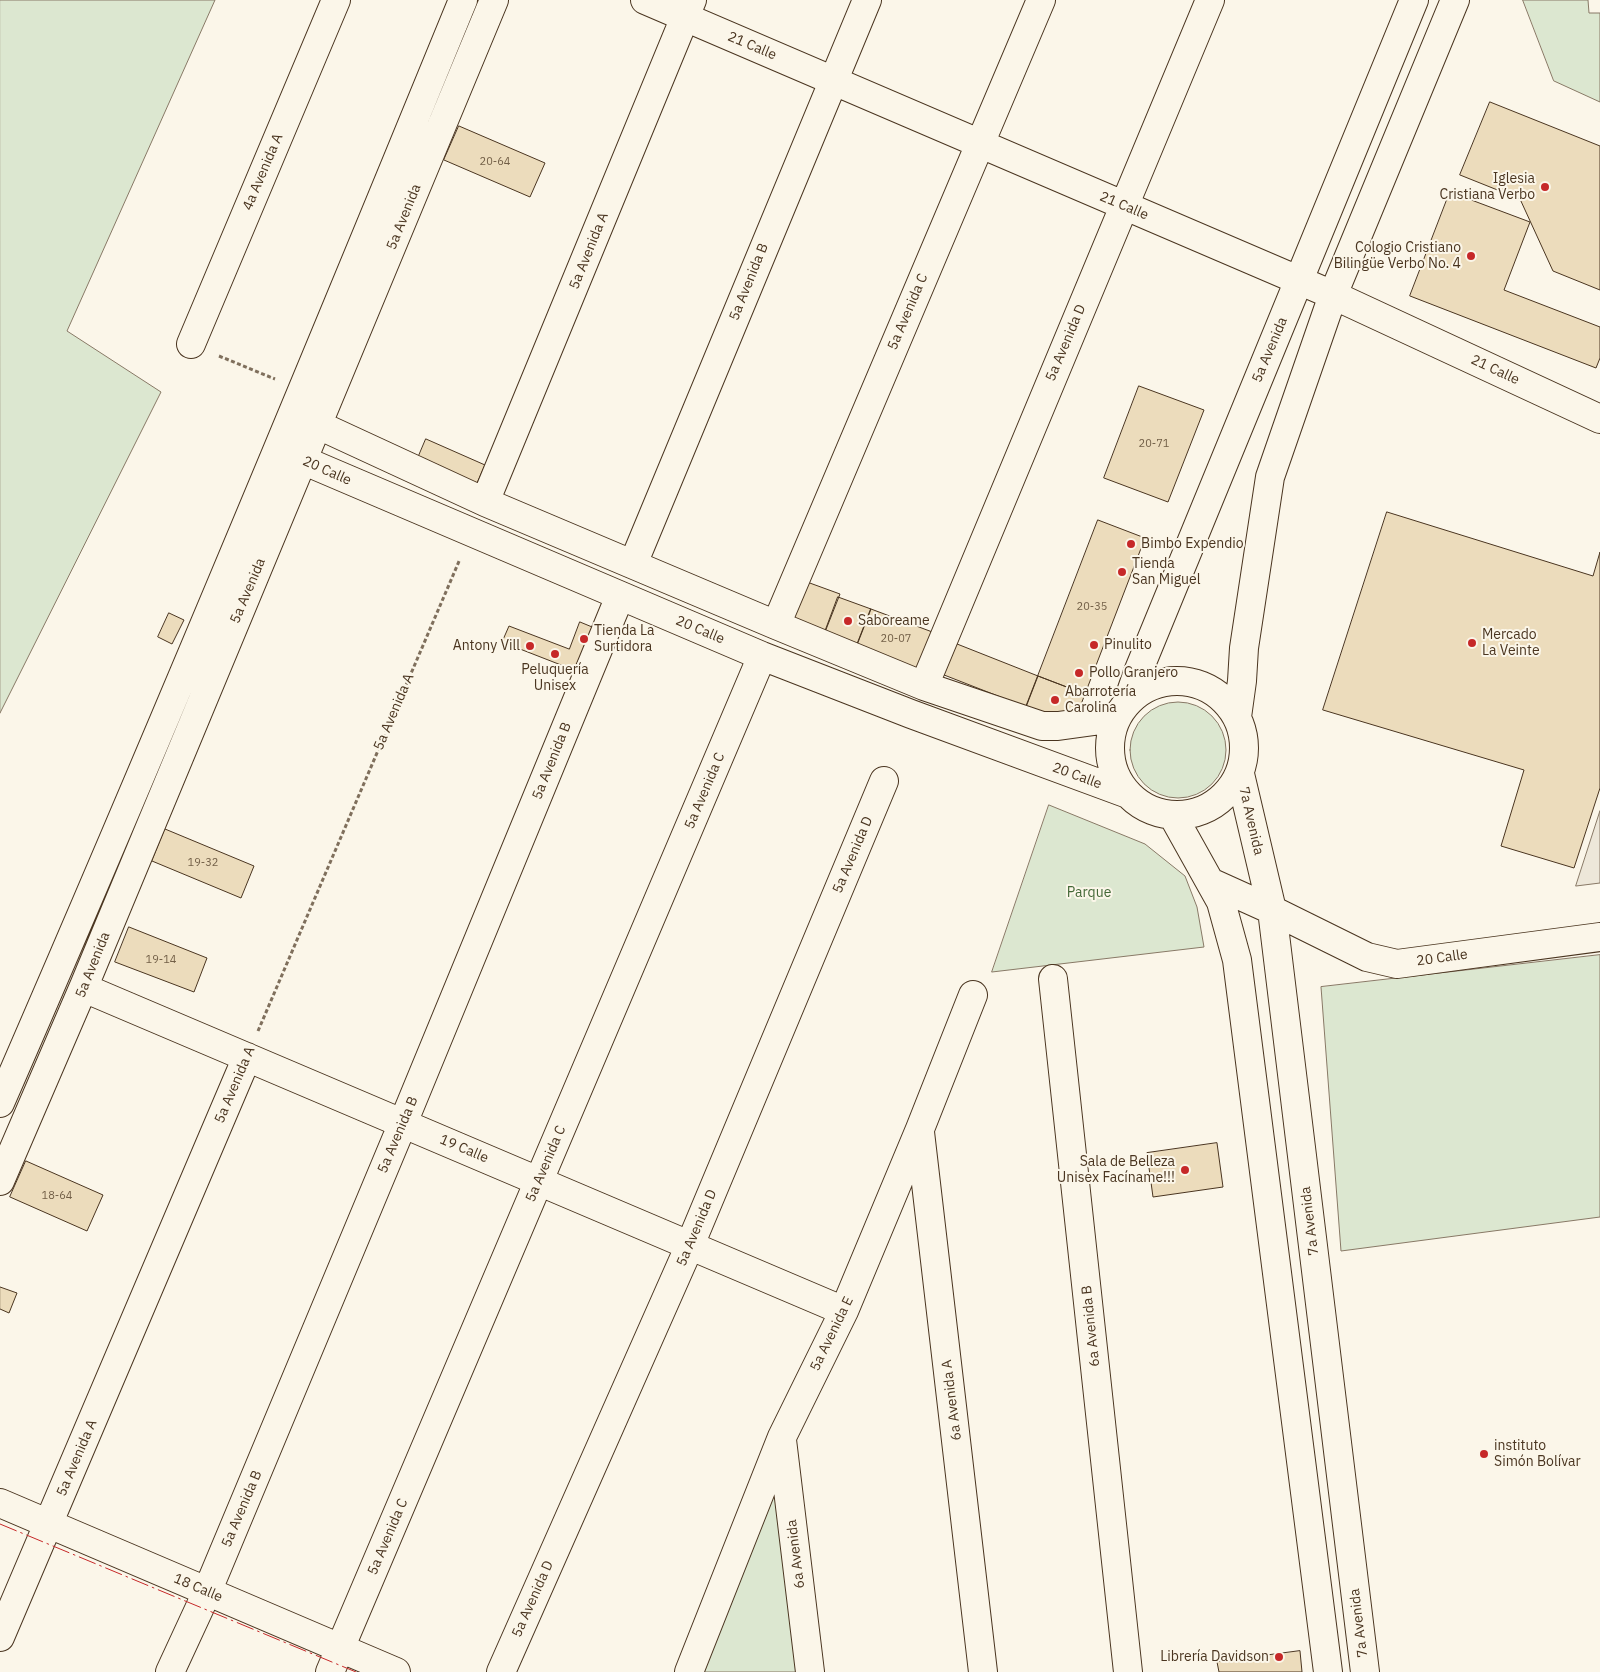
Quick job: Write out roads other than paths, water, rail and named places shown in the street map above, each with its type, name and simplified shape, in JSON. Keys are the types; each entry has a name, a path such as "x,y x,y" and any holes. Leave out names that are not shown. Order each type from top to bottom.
{"street":[{"name":"4a Avenida A","path":"191,344 336,0"},
{"name":"5a Avenida","path":"0,1104 278,449 464,0"},
{"name":"5a Avenida","path":"0,1181 84,988 494,0"},
{"name":"21 Calle","path":"645,0 689,9 832,80 1598,411"},
{"name":"5a Avenida B","path":"633,564 832,80 867,0"},
{"name":"5a Avenida C","path":"776,625 1041,0"},
{"name":"5a Avenida D","path":"924,686 1210,0"},
{"name":"5a Avenida","path":"1122,710 1414,0"},
{"path":"1237,717 1244,648 1270,477 1333,295 1455,0"},
{"name":"5a Avenida A","path":"485,502 689,9"},
{"path":"297,402 318,424 485,502 924,686 1042,726 1064,725 1122,710"},
{"name":"20 Calle","path":"278,449 762,656 911,714 1128,794"},
{"name":"5a Avenida B","path":"170,1672 207,1592 620,596"},
{"name":"5a Avenida C","path":"335,1660 762,656"},
{"path":"1166,682 1187,682 1207,688 1224,700 1237,717 1245,745 1240,774 1229,792 1213,805 1194,813 1173,816 1156,812 1141,805 1128,794 1116,777 1110,758 1110,738 1122,710 1145,689 1166,682"},
{"name":"7a Avenida","path":"1240,774 1272,910 1365,1672"},
{"name":"5a Avenida D","path":"501,1672 690,1245 884,781"},
{"path":"1173,816 1221,902 1237,960 1328,1672"},
{"name":"20 Calle","path":"1210,882 1367,957 1398,964 1600,937"},
{"name":"6a Avenida B","path":"1053,980 1128,1672"},
{"name":"19 Calle","path":"84,988 844,1311"},
{"name":"5a Avenida E","path":"689,1672 782,1437 844,1311 920,1129 973,995"},
{"name":"5a Avenida A","path":"0,1637 247,1057"},
{"name":"6a Avenida A","path":"920,1129 983,1672"},
{"name":"6a Avenida","path":"782,1437 810,1672"},
{"name":"18 Calle","path":"0,1503 207,1592 335,1660 396,1672"}],"place":[{"name":"Iglesia Cristiana Verbo","path":"1545,187"},
{"name":"Cologio Cristiano Bilingüe Verbo No. 4","path":"1471,256"},
{"name":"Bimbo Expendio","path":"1131,544"},
{"name":"Tienda San Miguel","path":"1122,572"},
{"name":"Saboreame","path":"848,621"},
{"name":"Tienda La Surtidora","path":"584,639"},
{"name":"Mercado La Veinte","path":"1472,643"},
{"name":"Pinulito","path":"1094,645"},
{"name":"Antony Vill","path":"530,646"},
{"name":"Peluquería Unisex","path":"555,654"},
{"name":"Pollo Granjero","path":"1079,673"},
{"name":"Abarrotería Carolina","path":"1055,700"},
{"name":"Sala de Belleza Unisex Facíname!!!","path":"1185,1170"},
{"name":"instituto Simón Bolívar","path":"1484,1454"},
{"name":"Librería Davidson","path":"1279,1657"}],"park label":[{"name":"Parque","path":"1089,893"}]}
